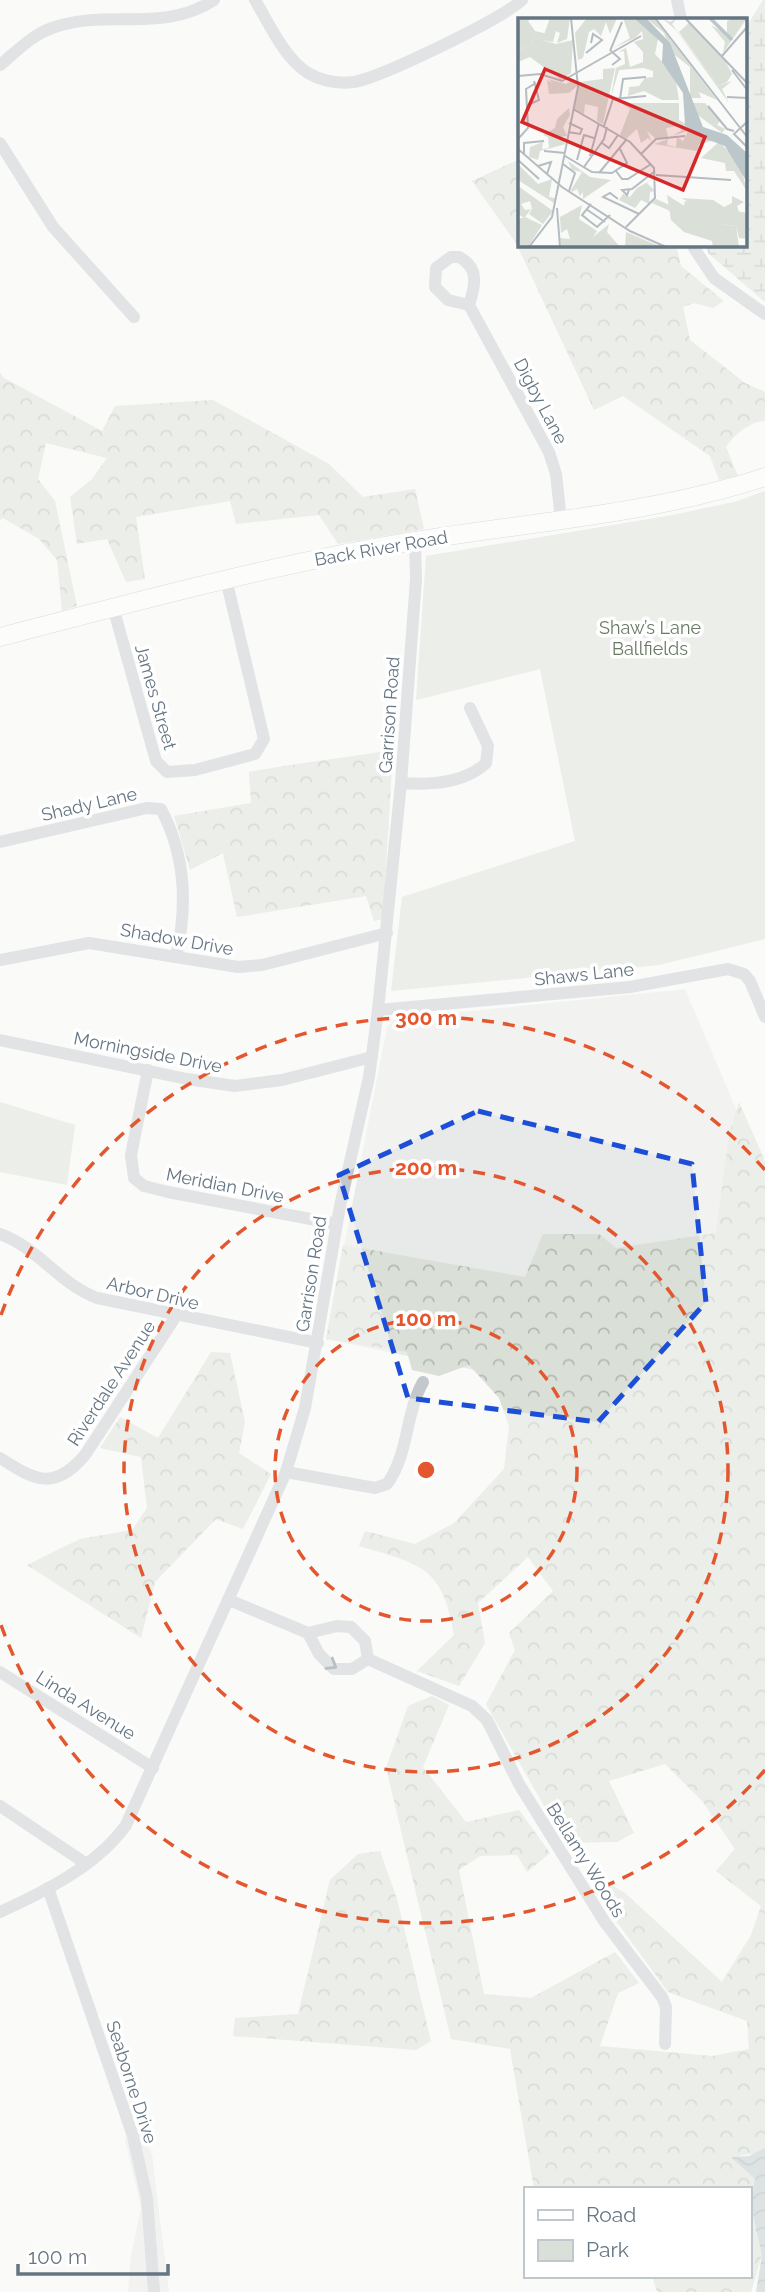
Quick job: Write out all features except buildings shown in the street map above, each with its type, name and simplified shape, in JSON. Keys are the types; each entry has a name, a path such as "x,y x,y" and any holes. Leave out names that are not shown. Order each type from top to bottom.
{"street":[{"path":"0,65 42,32 54,27 84,22 178,18 214,0"},
{"path":"255,0 301,68 320,78 343,83 377,75 503,14 522,0"},
{"path":"677,0 681,18"},
{"path":"0,143 53,227 134,317"},
{"path":"693,247 714,278 765,314"},
{"name":"Digby Lane","path":"469,305 549,452 556,474 561,520"},
{"name":"Back River Road","path":"0,637 226,579 415,541 561,520 698,495 765,477"},
{"name":"Garrison Road","path":"0,1912 48,1888 85,1863 127,1825 286,1472 300,1431 318,1343 337,1224 372,1057 401,783 416,579 415,541"},
{"name":"James Street","path":"113,607 156,761 167,772 176,774 230,762 255,754 264,739 226,579"},
{"path":"401,783 438,783 472,773 486,763 488,747 470,708"},
{"name":"Shady Lane","path":"0,842 147,808 161,809 172,830 183,876 183,925 176,957"},
{"name":"Shadow Drive","path":"0,960 89,943 238,967 262,965 387,933"},
{"name":"Shaws Lane","path":"378,1010 630,987 728,968 736,970 750,981 765,1017"},
{"name":"Morningside Drive","path":"0,1040 234,1086 282,1080 372,1057"},
{"name":"Meridian Drive","path":"148,1070 131,1155 134,1178 144,1186 168,1192 337,1224"},
{"name":"Arbor Drive","path":"0,1234 21,1242 74,1289 97,1298 318,1343"},
{"name":"Riverdale Avenue","path":"0,1458 24,1473 47,1480 69,1473 85,1455 176,1316"},
{"path":"286,1472 375,1488 387,1484 398,1464 413,1400 423,1382"},
{"path":"229,1600 308,1633 351,1626 365,1641 369,1659 352,1670 334,1669 318,1654 308,1633"},
{"name":"Bellamy Woods","path":"369,1659 461,1700 487,1720 519,1784 597,1911 662,1997 666,2007 666,2044"},
{"name":"Linda Avenue","path":"0,1672 153,1769"},
{"path":"0,1806 85,1863"},
{"name":"Seaborne Drive","path":"48,1888 132,2136 147,2198 154,2292"}],"highlighted area":[{"path":"478,1111 692,1164 706,1302 598,1422 408,1398 339,1175"}],"shaded area":[{"path":"685,989 765,1177 743,1426 326,1339 387,1027 394,1019"},
{"path":"143,2132 152,2155 169,2292 128,2292 131,2256 141,2208 125,2139"}],"green space":[{"path":"765,0 765,302 708,253 706,247 748,247 748,24"},
{"path":"518,160 518,247 676,247 681,266 724,301 713,308 694,303 683,307 690,340 745,383 765,392 765,421 754,423 743,430 726,447 738,476 719,480 710,456 623,396 594,410 516,243 472,181"},
{"path":"0,373 4,378 102,431 115,406 213,400 329,464 363,497 415,489 424,529 338,544 319,515 236,524 230,501 136,517 145,579 126,582 107,539 77,544 70,497 92,479 107,458 46,443 38,479 55,501 77,606 62,611 57,560 39,539 3,518 0,520"},
{"name":"Shaw’s Lane Ballfields","path":"765,491 765,939 659,965 391,991 402,897 575,841 540,669 416,700 426,556 673,515 738,501"},
{"path":"393,750 383,919 374,921 366,896 237,917 223,853 190,870 174,816 251,803 249,772"},
{"path":"0,1102 75,1125 67,1185 0,1172"},
{"path":"739,1102 765,1161 765,2148 763,2152 732,2157 755,2179 762,2255 751,2292 657,2292 653,2278 751,2278 751,2187 534,2187 510,2049 451,2039 386,1768 408,1706 432,1696 449,1705 423,1767 466,1822 519,1810 550,1853 527,1872 517,1855 480,1856 459,1870 484,1994 531,1998 615,1952 639,1983 618,1993 600,2046 712,2056 749,2049 747,2021 668,1992 592,1888 602,1879 625,1893 722,1982 751,1935 761,1906 716,1871 735,1849 703,1802 665,1764 609,1781 634,1833 617,1842 565,1843 486,1704 515,1650 509,1633 553,1591 528,1557 478,1603 485,1643 459,1686 417,1671 454,1635 443,1595 435,1581 413,1564 359,1546 365,1531 415,1544 454,1523 504,1469 509,1426 499,1398 469,1365 439,1376 412,1370 407,1352 326,1339 343,1245 525,1277 543,1234 599,1234 616,1248 716,1233 729,1134"},
{"path":"211,1352 230,1353 245,1422 239,1453 271,1474 243,1529 216,1519 155,1582 141,1638 27,1565 80,1539 132,1530 147,1508 141,1457 100,1448 120,1417 158,1438"},
{"path":"380,1851 397,1899 431,2041 416,2050 233,2036 235,2018 298,2014 330,1880 358,1854"}],"water":[{"path":"765,2148 765,2292 756,2292 762,2255 751,2204 755,2179 731,2157 749,2156"}]}
